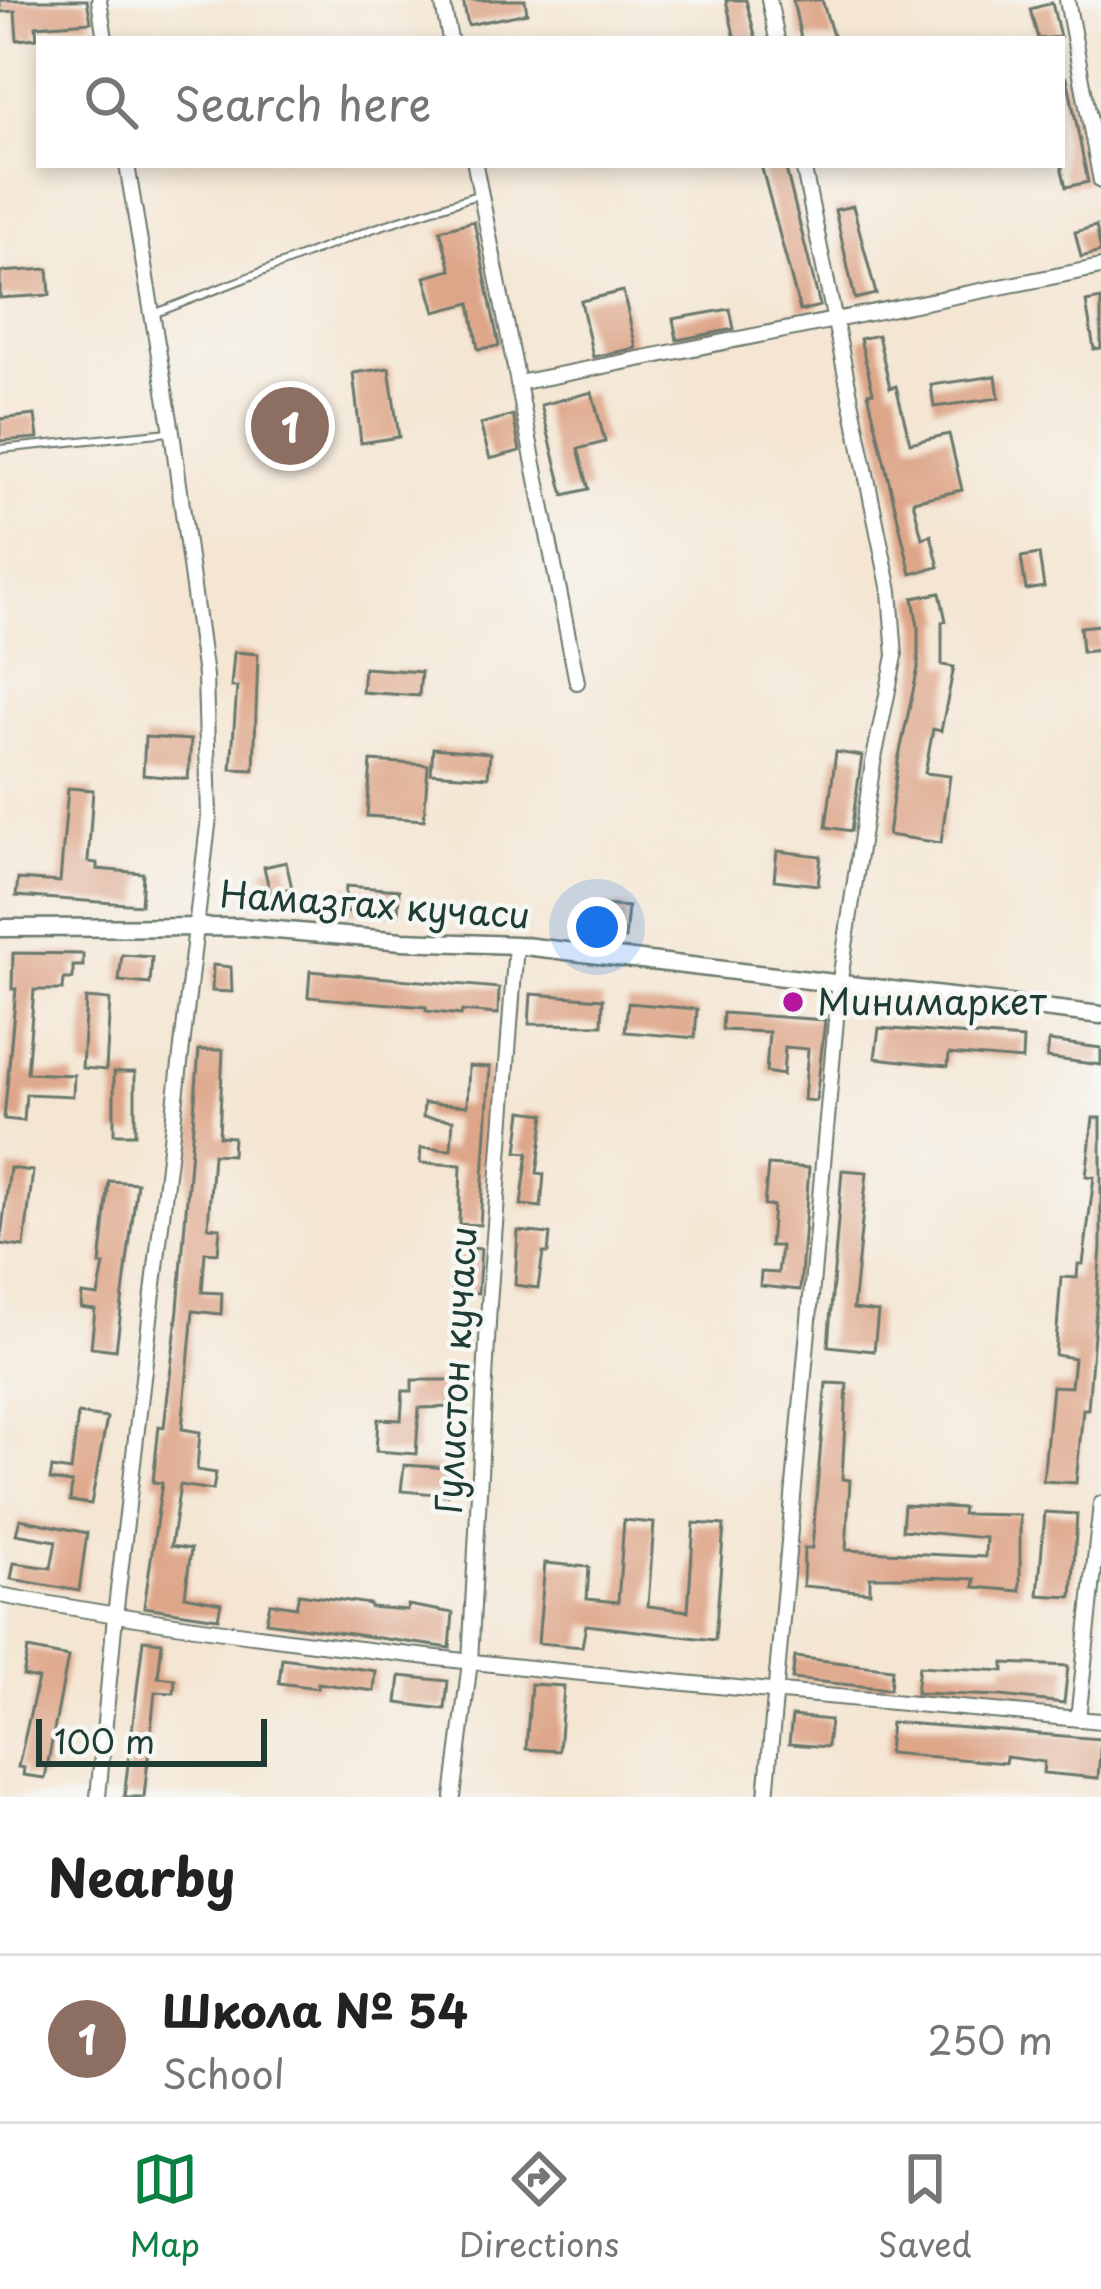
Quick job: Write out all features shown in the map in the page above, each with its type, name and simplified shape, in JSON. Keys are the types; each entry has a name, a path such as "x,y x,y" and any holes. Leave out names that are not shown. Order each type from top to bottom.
{"street":[{"path":"99,0 105,36"},
{"path":"442,0 449,36"},
{"path":"770,0 776,36"},
{"path":"1067,0 1101,182"},
{"path":"98,1797 209,817 205,676 172,431 128,168"},
{"path":"476,168 577,682"},
{"path":"766,1797 839,986 873,763 895,656 890,591 804,168"},
{"path":"518,383 1101,267"},
{"name":"Намазгах кучаси","path":"0,928 198,927 516,945 1101,1015"},
{"name":"Гулистон кучаси","path":"453,1797 470,1662 489,1304 516,945"},
{"path":"1078,1719 1101,1504"},
{"path":"0,1595 115,1616 470,1662 1101,1721"}],"lane":[{"path":"152,314 372,229 480,194"},
{"path":"0,449 172,431"}],"building":[{"path":"0,0 87,0 91,22 36,26 36,38 17,40 15,11 0,12"},
{"path":"463,0 525,0 527,13 468,25"},
{"path":"726,0 746,0 755,36 734,36"},
{"path":"793,0 822,0 833,36 800,36"},
{"path":"1052,3 1060,36 1037,36 1030,9"},
{"path":"1067,77 1088,182 1066,187 1062,170"},
{"path":"762,168 786,168 820,306 800,311"},
{"path":"853,206 876,294 855,299 835,210"},
{"path":"474,221 499,346 478,349 470,303 435,312 425,277 451,270 440,230"},
{"path":"1096,226 1101,252 1081,257 1075,232"},
{"path":"48,269 50,295 0,298 0,272"},
{"path":"623,291 636,348 593,357 581,301"},
{"path":"1101,299 1101,348 1094,349 1086,302"},
{"path":"730,309 734,329 677,340 673,319"},
{"path":"878,335 910,443 949,434 962,490 913,501 922,538 931,535 939,567 911,574 868,393 873,392 860,339"},
{"path":"389,368 399,437 361,443 353,373"},
{"path":"996,376 999,398 934,407 931,385"},
{"path":"592,392 605,442 578,449 589,489 564,495 541,405"},
{"path":"35,415 38,438 0,441 0,419"},
{"path":"513,415 520,451 490,459 480,424"},
{"path":"1039,554 1044,587 1026,590 1021,557"},
{"path":"940,593 946,621 942,622 942,665 954,667 941,731 933,729 925,773 950,776 941,843 888,835 918,668 913,598"},
{"path":"1101,625 1101,650 1082,652 1080,627"},
{"path":"234,652 258,654 254,770 231,769 237,687 231,687"},
{"path":"364,668 421,672 419,696 362,692"},
{"path":"145,737 191,740 188,779 143,775"},
{"path":"433,748 490,753 488,777 431,773"},
{"path":"836,752 862,756 851,831 826,827"},
{"path":"371,761 428,765 424,820 367,816"},
{"path":"68,788 93,790 88,862 97,863 97,869 143,873 141,905 16,896 18,879 60,882"},
{"path":"777,851 821,856 818,885 774,880"},
{"path":"286,862 292,888 270,893 264,867"},
{"path":"346,886 399,890 398,915 344,911"},
{"path":"601,905 628,907 625,939 598,937"},
{"path":"13,953 83,954 83,966 73,966 73,979 64,979 63,990 34,990 27,1073 74,1075 73,1096 26,1094 24,1121 4,1119 16,989 12,989"},
{"path":"122,955 152,957 150,984 119,981"},
{"path":"213,965 231,967 232,992 212,991"},
{"path":"310,971 499,988 498,1014 462,1011 461,1015 426,1011 426,1007 308,997"},
{"path":"531,994 603,999 602,1025 529,1024"},
{"path":"86,998 110,1000 106,1070 82,1068"},
{"path":"628,1003 697,1009 695,1038 625,1032"},
{"path":"723,1013 825,1020 816,1101 804,1100 808,1049 785,1047 783,1075 766,1072 769,1032 722,1030"},
{"path":"879,1028 1023,1039 1022,1060 949,1054 948,1066 875,1058"},
{"path":"1049,1041 1101,1048 1101,1065 1047,1058"},
{"path":"199,1050 223,1050 219,1136 233,1137 232,1155 213,1154 208,1227 220,1228 218,1253 205,1252 202,1292 222,1293 221,1314 193,1311 182,1429 200,1432 197,1470 216,1473 213,1490 180,1485 171,1546 191,1549 185,1596 221,1603 218,1618 144,1607 162,1483 153,1482 178,1309"},
{"path":"469,1066 490,1067 480,1225 459,1224 461,1165 420,1163 421,1148 451,1150 453,1120 423,1117 424,1103 467,1106"},
{"path":"114,1072 135,1072 135,1134 114,1134"},
{"path":"522,1111 545,1114 537,1173 544,1174 541,1207 521,1205 528,1153 517,1152"},
{"path":"1093,1118 1101,1118 1101,1247 1088,1409 1083,1409 1076,1483 1043,1481 1052,1386 1071,1387 1074,1358 1055,1355 1061,1277 1077,1278 1078,1264 1083,1264 1094,1177 1086,1176"},
{"path":"768,1165 809,1168 800,1290 760,1286 761,1272 778,1273 781,1246 770,1246 773,1206 764,1206"},
{"path":"10,1168 33,1171 24,1247 0,1244"},
{"path":"842,1170 867,1172 853,1309 878,1312 874,1351 828,1346"},
{"path":"109,1181 137,1183 116,1350 91,1347 95,1310 81,1308 82,1294 98,1296"},
{"path":"518,1231 550,1234 538,1288 515,1285"},
{"path":"455,1247 481,1249 478,1293 452,1291"},
{"path":"412,1380 455,1380 455,1407 419,1408 416,1454 376,1451 378,1419 401,1420 403,1391 412,1391"},
{"path":"826,1383 847,1384 842,1479 850,1480 846,1550 985,1557 986,1538 902,1530 904,1505 963,1508 962,1514 1020,1515 1020,1591 974,1587 975,1579 920,1577 870,1577 870,1592 803,1586 804,1548 812,1548"},
{"path":"78,1414 107,1418 91,1504 70,1501 72,1483 50,1480 52,1468 71,1471"},
{"path":"404,1465 450,1468 447,1495 401,1491"},
{"path":"1045,1512 1077,1514 1072,1597 1038,1595"},
{"path":"20,1519 87,1533 79,1591 11,1579 14,1563 51,1568 56,1541 16,1534"},
{"path":"624,1520 654,1523 648,1606 688,1611 694,1523 724,1525 715,1640 586,1625 582,1647 538,1643 545,1563 589,1567 587,1599 618,1602"},
{"path":"299,1594 370,1607 407,1610 408,1605 453,1613 450,1648 266,1622 270,1603 296,1607"},
{"path":"143,1640 162,1642 158,1677 175,1679 174,1693 155,1692 144,1797 124,1797"},
{"path":"28,1649 68,1657 45,1778 23,1775 24,1768 18,1767 38,1679 23,1676"},
{"path":"795,1657 892,1669 890,1689 792,1679"},
{"path":"282,1658 376,1671 374,1691 279,1683"},
{"path":"1004,1663 1068,1666 1064,1703 916,1693 919,1666 1004,1671"},
{"path":"400,1676 448,1681 445,1709 397,1703"},
{"path":"531,1684 564,1686 559,1751 526,1749"},
{"path":"792,1716 830,1720 827,1747 789,1744"},
{"path":"891,1722 1101,1739 1098,1778 1043,1773 1044,1762 1006,1757 1005,1763 888,1753"}],"place":[{"name":"Школа № 54","path":"290,426"},
{"name":"Минимаркет","path":"793,1002"}]}
